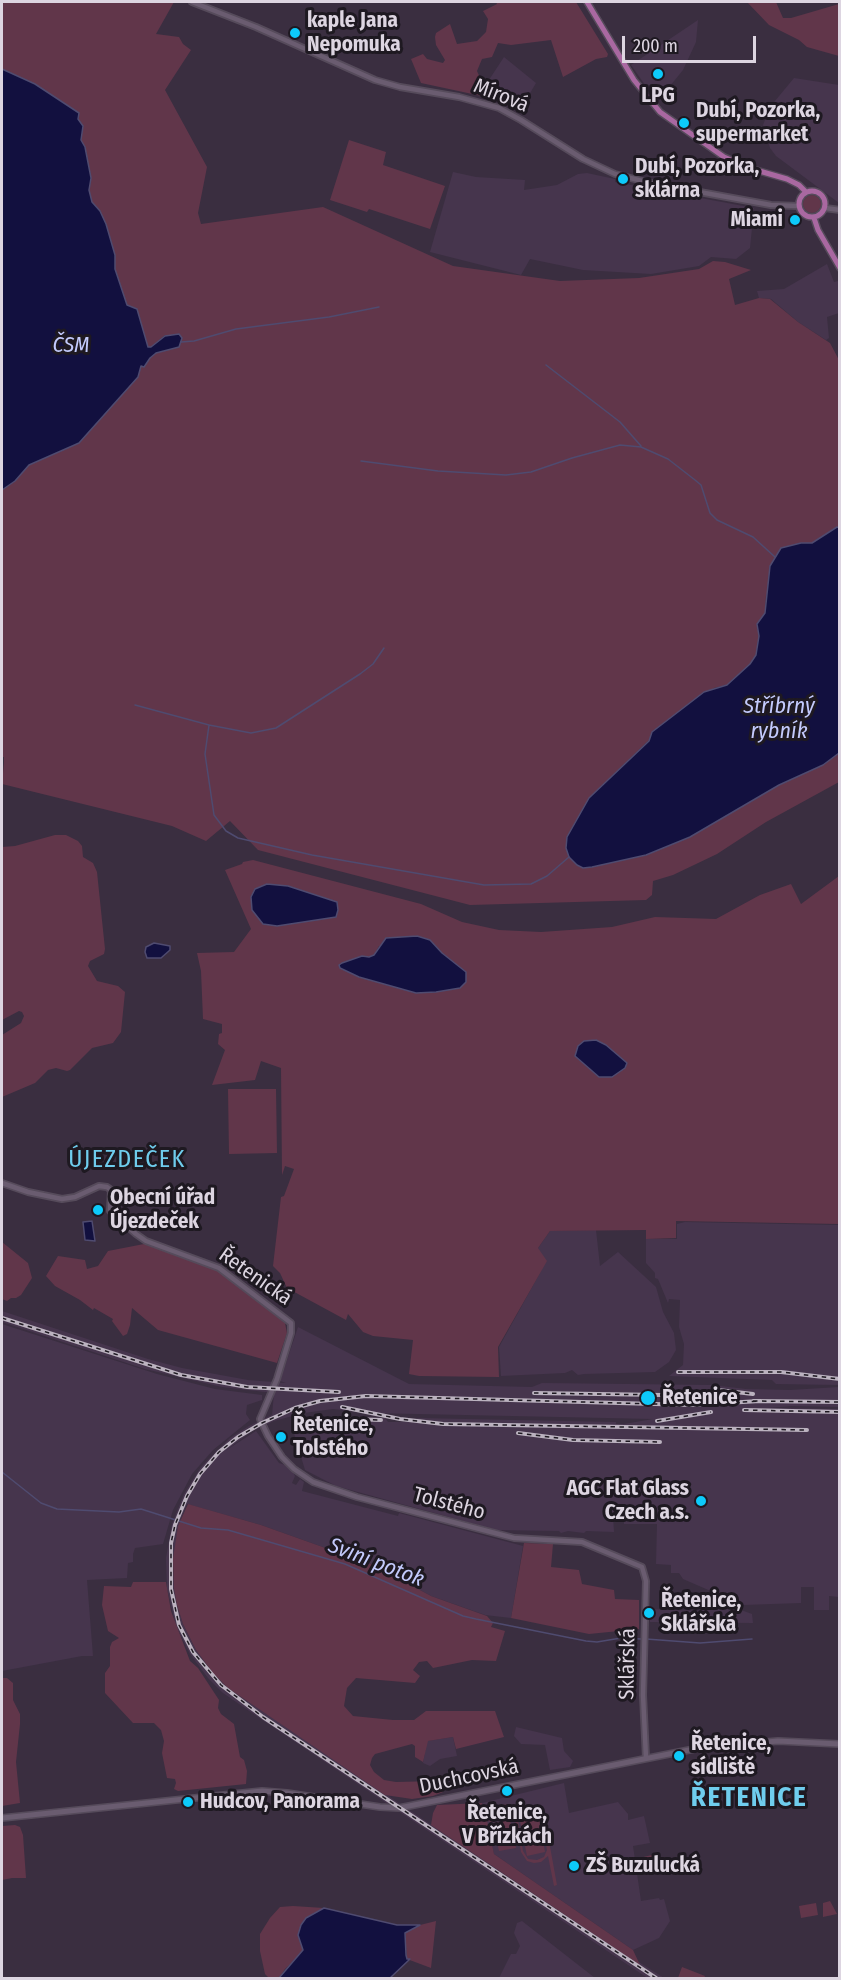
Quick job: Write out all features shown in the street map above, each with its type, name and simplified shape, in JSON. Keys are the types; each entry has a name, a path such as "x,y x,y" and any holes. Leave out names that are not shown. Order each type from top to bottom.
{"main road":[{"path":"587,2 634,80 650,102 664,115 724,157 791,181 806,192 819,193 824,199 825,208 814,218 802,214 798,206 800,197 806,192"},
{"path":"814,218 818,230 840,268"},
{"name":"Duchcovská","path":"2,1818 262,1791 399,1808 699,1748 742,1743 840,1744"}],"street":[{"name":"Mírová","path":"192,2 256,27 375,80 400,87 459,96 499,108 584,160 615,174 650,183 771,205 798,206"},
{"path":"825,208 840,210"},
{"name":"Řetenická","path":"2,1183 58,1199 70,1198 99,1186 105,1186 111,1190 109,1207 111,1213 142,1239 219,1268 291,1323 291,1333 277,1379 260,1419"},
{"name":"Tolstého","path":"260,1419 264,1430 282,1457 313,1482 357,1497 514,1538 582,1542 636,1564 645,1571"},
{"name":"Sklářská","path":"645,1571 643,1695 646,1758"}],"shaded area":[{"path":"2,2 174,2 156,34 179,37 183,44 191,50 165,90 207,167 198,213 201,224 323,207 453,266 560,281 639,278 699,269 713,261 725,262 751,270 729,279 735,305 759,298 770,299 798,322 830,343 839,360 839,528 837,527 812,543 801,543 766,596 765,613 757,624 759,636 756,655 750,664 727,685 714,688 652,732 649,740 589,798 584,868 646,855 690,837 779,785 823,765 839,753 839,782 766,822 717,854 673,875 653,881 652,895 646,900 470,905 258,850 230,821 206,841 172,826 2,784 4,757 2,757 2,490 15,481 29,465 79,443 138,377 141,366 144,367 156,353 165,335 148,347 127,305 115,269 115,255 100,211 92,202 89,190 91,177 85,147 81,140 79,113 35,84 2,69"},
{"path":"496,2 576,2 608,54 607,57 596,59 563,77 551,40 511,45 498,43 492,57 482,59 477,71 492,95 491,98 421,83 411,59 423,54 427,59 443,63 445,60 436,45 435,37 436,33 450,24 457,44 477,41 486,32 488,19 483,11 497,4"},
{"path":"747,2 776,2 783,18 791,18 839,4 839,56 807,47 799,40 769,25"},
{"path":"698,20 696,42 683,70 657,102 631,65"},
{"path":"504,57 536,83 519,112 491,95 485,86"},
{"path":"794,78 839,85 839,203 776,156 770,148 763,125 770,107"},
{"path":"349,140 386,152 383,165 445,186 430,229 369,209 367,212 330,200"},
{"path":"453,172 476,177 525,180 524,190 557,185 578,174 587,173 615,179 615,182 754,208 750,248 736,259 711,257 699,266 651,274 583,270 530,259 521,275 430,252"},
{"path":"812,195 818,198 821,204 818,210 812,213 806,210 803,204 806,198"},
{"path":"827,264 834,282 838,281 840,285 839,313 827,317 829,338 826,340 798,322 771,299 759,298 757,291 784,289"},
{"path":"55,835 66,835 78,841 82,846 83,857 93,863 97,872 105,949 104,954 90,961 88,966 97,981 118,986 125,992 121,1032 113,1043 92,1048 70,1070 56,1068 48,1070 35,1083 2,1097 2,1035 21,1023 24,1016 19,1011 2,1020 2,847 15,846"},
{"path":"253,860 421,904 462,922 499,930 541,932 612,927 655,917 716,919 760,895 791,884 801,904 839,876 839,1224 676,1221 676,1238 646,1239 646,1230 550,1231 538,1248 547,1261 498,1347 499,1377 409,1374 413,1340 373,1336 363,1332 348,1314 346,1320 287,1288 280,1273 273,1266 281,1197 284,1196 294,1169 285,1166 282,1175 281,1068 261,1061 255,1080 212,1085 225,1050 218,1044 222,1024 203,1019 201,971 197,953 234,952 251,929 225,870","holes":["430,940 466,972 466,982 460,988 416,993 359,977 340,968 342,963 362,956 374,955 379,946","575,1056 625,1068 599,1077"]},
{"path":"228,1089 276,1089 277,1153 229,1154"},
{"path":"685,1222 839,1225 839,1385 776,1384 772,1380 669,1376 683,1365 684,1344 679,1327 680,1300 669,1299 668,1303 658,1279 655,1278 655,1273 646,1263 646,1239 677,1239 677,1224"},
{"path":"596,1230 600,1266 618,1252 656,1287 663,1312 674,1333 676,1350 669,1362 655,1372 578,1375 572,1370 565,1373 501,1376 499,1347 541,1271 538,1248 550,1231"},
{"path":"2,1242 28,1263 32,1278 21,1295 7,1301 2,1299"},
{"path":"144,1244 219,1271 285,1323 287,1333 277,1363 158,1330 132,1308 130,1325 127,1334 123,1336 112,1321 113,1319 94,1308 93,1310 55,1286 46,1276 58,1256 85,1260 87,1269 98,1266 108,1251"},
{"path":"2,1311 148,1359 182,1368 248,1380 286,1383 280,1381 298,1327 409,1384 532,1387 542,1383 712,1385 746,1389 790,1390 839,1387 839,1407 768,1408 839,1409 839,1597 829,1596 829,1610 814,1610 814,1587 801,1587 801,1603 743,1605 683,1579 679,1573 671,1573 671,1565 656,1564 657,1524 624,1524 624,1516 613,1516 614,1532 568,1531 561,1533 559,1531 496,1530 336,1486 305,1470 293,1430 324,1420 352,1417 385,1418 388,1422 417,1422 417,1418 616,1422 616,1424 653,1419 370,1413 333,1409 304,1413 274,1421 252,1431 225,1451 256,1431 279,1463 293,1472 295,1476 292,1483 296,1485 300,1479 304,1482 302,1491 398,1516 399,1513 523,1546 511,1618 485,1615 431,1596 376,1566 261,1525 187,1504 178,1526 173,1571 177,1605 183,1624 196,1650 213,1673 228,1688 571,1919 664,1978 646,1977 261,1719 223,1693 190,1654 176,1626 167,1589 166,1558 172,1524 184,1494 201,1467 230,1438 272,1415 274,1393 222,1387 145,1369 2,1322"},
{"path":"2,1324 157,1374 215,1389 262,1395 262,1400 247,1405 246,1414 250,1420 213,1450 192,1474 173,1510 163,1544 135,1548 133,1562 128,1563 127,1578 87,1580 93,1656 2,1671"},
{"path":"188,1504 261,1525 376,1566 431,1596 487,1616 493,1623 491,1627 505,1631 496,1661 472,1660 433,1668 427,1661 419,1662 413,1670 420,1676 415,1683 356,1678 347,1688 344,1706 353,1716 393,1720 414,1720 426,1711 495,1711 504,1737 456,1749 453,1737 428,1741 423,1762 415,1757 415,1746 412,1744 375,1754 370,1765 374,1772 384,1780 437,1781 443,1792 412,1799 385,1795 228,1688 213,1673 196,1650 183,1624 177,1605 173,1559 178,1526"},
{"path":"524,1543 553,1544 551,1567 579,1570 582,1584 614,1590 615,1599 639,1600 639,1629 589,1634 511,1618"},
{"path":"133,1582 166,1582 171,1611 190,1661 198,1668 219,1700 218,1708 221,1714 234,1724 240,1757 244,1760 247,1771 246,1784 178,1791 174,1789 175,1779 167,1778 162,1753 164,1741 161,1730 154,1723 133,1723 105,1693 105,1673 110,1666 110,1647 112,1642 119,1638 108,1631 102,1605 104,1586 131,1587"},
{"path":"705,1598 752,1614 753,1623 650,1622 650,1609 698,1611 706,1605"},
{"path":"2,1678 7,1678 13,1683 13,1700 20,1714 16,1762 20,1803 2,1806"},
{"path":"516,1727 562,1738 564,1751 573,1761 570,1767 550,1770 545,1745 521,1744 514,1736"},
{"path":"453,1737 457,1756 440,1759 430,1766 423,1763 427,1741"},
{"name":"ZŠ Buzulucká","path":"564,1783 569,1813 618,1802 628,1814 628,1820 644,1816 650,1843 633,1846 641,1901 664,1899 670,1921 659,1938 633,1950 494,1854 482,1803"},
{"path":"482,1803 485,1814 487,1808 508,1804 511,1806 513,1815 511,1817 490,1822 487,1820 494,1854 633,1950 640,1965 431,1825 437,1805"},
{"path":"526,1806 539,1810 543,1808 557,1885 554,1886 548,1856 541,1862 534,1863 527,1861 521,1852 515,1819 520,1810","holes":["527,1809 537,1811 541,1818 547,1850 544,1857 537,1860 528,1859 523,1851 518,1820 522,1812"]},
{"path":"539,1817 545,1852 527,1856 520,1821"},
{"path":"510,1820 516,1848 499,1851 493,1823"},
{"path":"2,1826 20,1827 23,1835 26,1878 2,1880"},
{"path":"652,1855 655,1872 642,1874 639,1858"},
{"path":"830,1901 837,1914 823,1917 823,1903"},
{"path":"816,1903 818,1915 801,1918 799,1906"},
{"path":"280,1907 324,1908 306,1918 301,1925 298,1935 303,1950 297,1958 279,1978 269,1978 265,1974 260,1951 260,1934"},
{"path":"436,1921 431,1968 407,1959 405,1933 420,1925"},
{"path":"522,1921 595,1978 499,1978 511,1954 516,1954 520,1946 514,1933 517,1923"},
{"path":"682,1967 705,1976 704,1978 678,1978"}],"water":[{"name":"ČSM","path":"2,69 35,84 79,113 78,119 83,126 81,140 85,147 91,178 89,190 92,202 100,211 106,224 115,255 115,269 127,305 137,309 148,347 165,336 179,334 182,338 179,347 156,353 144,367 141,366 138,377 79,443 29,465 15,481 2,490"},
{"name":"Stříbrný rybník","path":"837,527 840,528 839,753 823,765 779,785 690,837 646,855 592,867 583,868 577,865 569,857 566,848 567,837 589,798 649,741 652,732 704,692 727,685 750,664 756,655 759,636 757,624 765,613 770,566 781,548 812,543"},
{"path":"267,884 288,886 337,902 336,917 277,926 263,924 252,910 251,897 255,889"},
{"path":"417,936 430,940 466,972 466,982 460,988 416,993 359,977 340,968 339,965 342,963 362,956 374,955 386,938"},
{"path":"154,943 170,946 170,950 161,958 147,958 146,947"},
{"path":"596,1040 606,1045 627,1063 625,1068 612,1077 599,1077 575,1056 578,1046 584,1041"},
{"path":"92,1221 95,1241 85,1240 83,1222"},
{"path":"324,1908 397,1925 420,1925 405,1933 406,1955 407,1959 410,1959 390,1978 279,1978 303,1950 298,1935 301,1925 306,1918"}],"waterway":[{"path":"181,342 194,341 236,329 329,317 379,307"},
{"path":"546,365 620,422 641,446"},
{"path":"361,461 438,471 506,475 531,472 620,445 641,447 668,459 695,480 701,485 710,513 717,520 753,537 775,557"},
{"path":"384,648 373,664 360,674 276,728 251,733 209,725 205,754 214,815 226,831 238,838 312,855 484,885 531,884 547,876 569,857"},
{"path":"135,705 209,725"},
{"name":"Sviní potok","path":"2,1472 41,1503 57,1509 119,1512 141,1509 201,1528 228,1530 345,1564 463,1616 586,1641 641,1639"},
{"name":"Sviní potok","path":"646,1639 700,1643 752,1639"}],"railway":[{"path":"2,1318 181,1375 247,1387 339,1392"},
{"path":"678,1372 781,1372 840,1379"},
{"path":"718,1390 753,1394"},
{"path":"534,1393 726,1396"},
{"path":"656,1978 263,1717 221,1685 193,1652 179,1625 171,1589 171,1543 175,1525 187,1496 200,1474 219,1452 238,1437 262,1423 295,1408 320,1401 366,1396 691,1405 760,1401"},
{"path":"753,1401 840,1402"},
{"path":"342,1407 400,1419 443,1424 807,1430"},
{"path":"744,1410 840,1412"},
{"path":"657,1421 711,1412"},
{"path":"328,1421 381,1420"},
{"path":"518,1433 573,1440 660,1442"}],"place":[{"name":"kaple Jana Nepomuka","path":"295,33"},
{"name":"LPG","path":"658,74"},
{"name":"Dubí, Pozorka, supermarket","path":"684,123"},
{"name":"Dubí, Pozorka, sklárna","path":"623,179"},
{"name":"Miami","path":"795,220"},
{"name":"Obecní úřad Újezdeček","path":"98,1210"},
{"name":"Řetenice","path":"648,1398"},
{"name":"Řetenice, Tolstého","path":"281,1437"},
{"name":"AGC Flat Glass Czech a.s.","path":"701,1501"},
{"name":"Řetenice, Sklářská","path":"649,1613"},
{"name":"Řetenice, sídliště","path":"679,1756"},
{"name":"Řetenice, V Břízkách","path":"507,1791"},
{"name":"Hudcov, Panorama","path":"188,1802"},
{"name":"ZŠ Buzulucká","path":"574,1866"}],"district":[{"name":"ÚJEZDEČEK","path":"127,1160"},
{"name":"ŘETENICE","path":"749,1798"}]}
